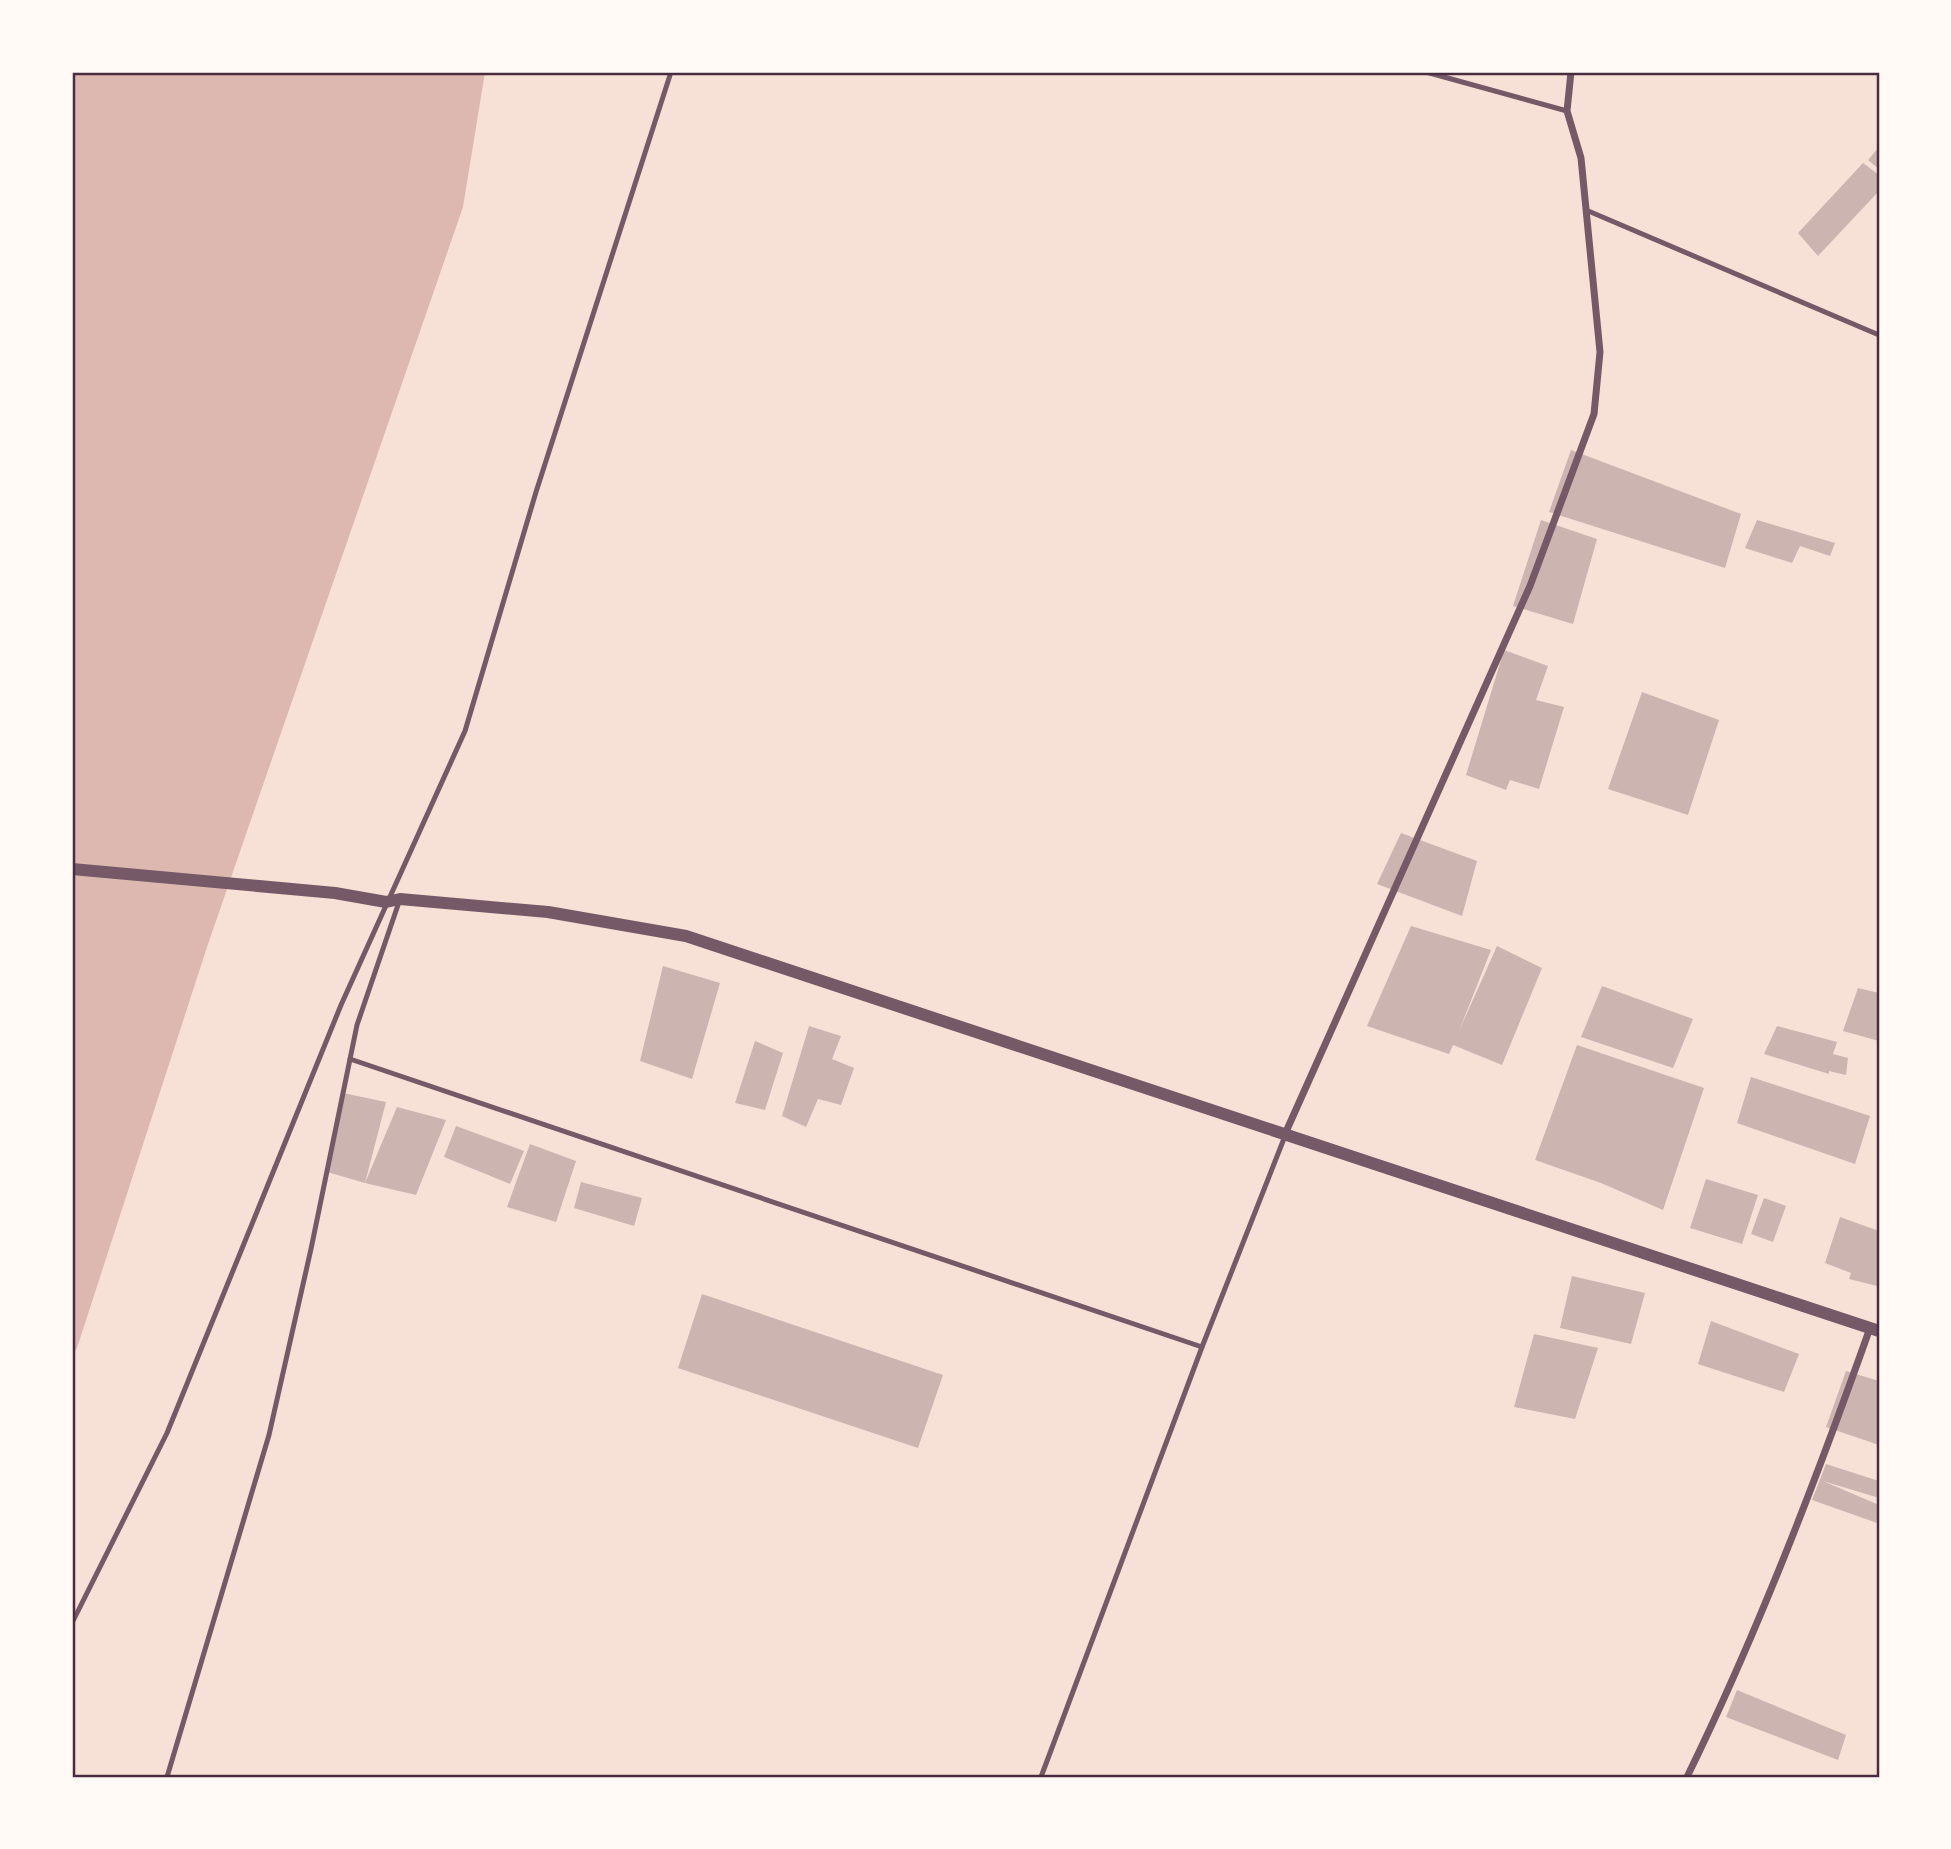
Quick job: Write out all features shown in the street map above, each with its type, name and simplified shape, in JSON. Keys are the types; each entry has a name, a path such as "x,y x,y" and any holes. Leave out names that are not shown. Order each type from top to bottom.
{"street":[{"path":"1285,1134 1530,586 1594,414 1600,352 1581,158 1567,111 1572,72"},
{"path":"72,869 335,893 386,902 400,899 548,912 686,936 1875,1329 1722,1706 1687,1777"}],"lane":[{"path":"72,1623 167,1433 341,1004 465,731 536,492 671,72"},
{"path":"1426,72 1567,111"},
{"path":"1586,210 1879,335"},
{"path":"167,1777 269,1435 357,1025 400,899"},
{"path":"350,1059 1202,1347"},
{"path":"1041,1777 1285,1134"}],"shaded area":[{"path":"72,72 485,72 463,207 208,944 77,1348 72,1356"}],"building":[{"path":"1879,147 1879,169 1868,160"},
{"path":"1863,163 1879,175 1879,191 1818,256 1798,233"},
{"path":"1571,450 1741,514 1725,568 1549,512"},
{"path":"1541,520 1597,539 1573,624 1513,606"},
{"path":"1757,520 1835,543 1830,556 1800,546 1792,563 1745,548"},
{"path":"1504,650 1548,666 1536,700 1564,707 1539,789 1510,780 1506,790 1466,775"},
{"path":"1642,692 1719,720 1688,815 1608,789"},
{"path":"1401,833 1477,861 1462,916 1377,884"},
{"path":"1411,926 1491,950 1459,1031 1497,946 1542,968 1502,1065 1453,1045 1449,1054 1367,1026"},
{"path":"663,966 720,983 692,1079 640,1061"},
{"path":"1602,986 1693,1019 1673,1068 1581,1037"},
{"path":"1858,988 1879,993 1879,1041 1843,1031"},
{"path":"809,1026 841,1036 832,1059 854,1068 841,1105 818,1099 806,1127 782,1116"},
{"path":"1777,1026 1837,1042 1833,1054 1848,1058 1846,1075 1829,1071 1829,1074 1764,1054"},
{"path":"755,1041 783,1053 765,1110 735,1103"},
{"path":"1577,1045 1704,1088 1663,1210 1601,1183 1535,1160"},
{"path":"1751,1077 1870,1116 1855,1164 1737,1123"},
{"path":"343,1093 386,1102 365,1183 327,1172"},
{"path":"397,1107 446,1120 416,1195 365,1183"},
{"path":"456,1126 524,1151 510,1184 444,1157"},
{"path":"530,1144 576,1161 556,1222 507,1207"},
{"path":"1706,1179 1758,1195 1742,1244 1690,1228"},
{"path":"581,1182 642,1198 634,1226 574,1208"},
{"path":"1764,1198 1786,1206 1773,1242 1751,1234"},
{"path":"1840,1217 1879,1231 1877,1286 1849,1279 1851,1273 1825,1263"},
{"path":"1572,1276 1645,1293 1631,1344 1560,1328"},
{"path":"702,1294 943,1375 918,1448 678,1368"},
{"path":"1711,1321 1799,1354 1784,1392 1698,1364"},
{"path":"1534,1334 1598,1348 1575,1419 1514,1407"},
{"path":"1846,1371 1879,1381 1879,1445 1826,1427"},
{"path":"1826,1464 1879,1481 1879,1498 1823,1481 1879,1505 1877,1523 1812,1500"},
{"path":"1737,1690 1846,1735 1838,1760 1726,1717"}]}
